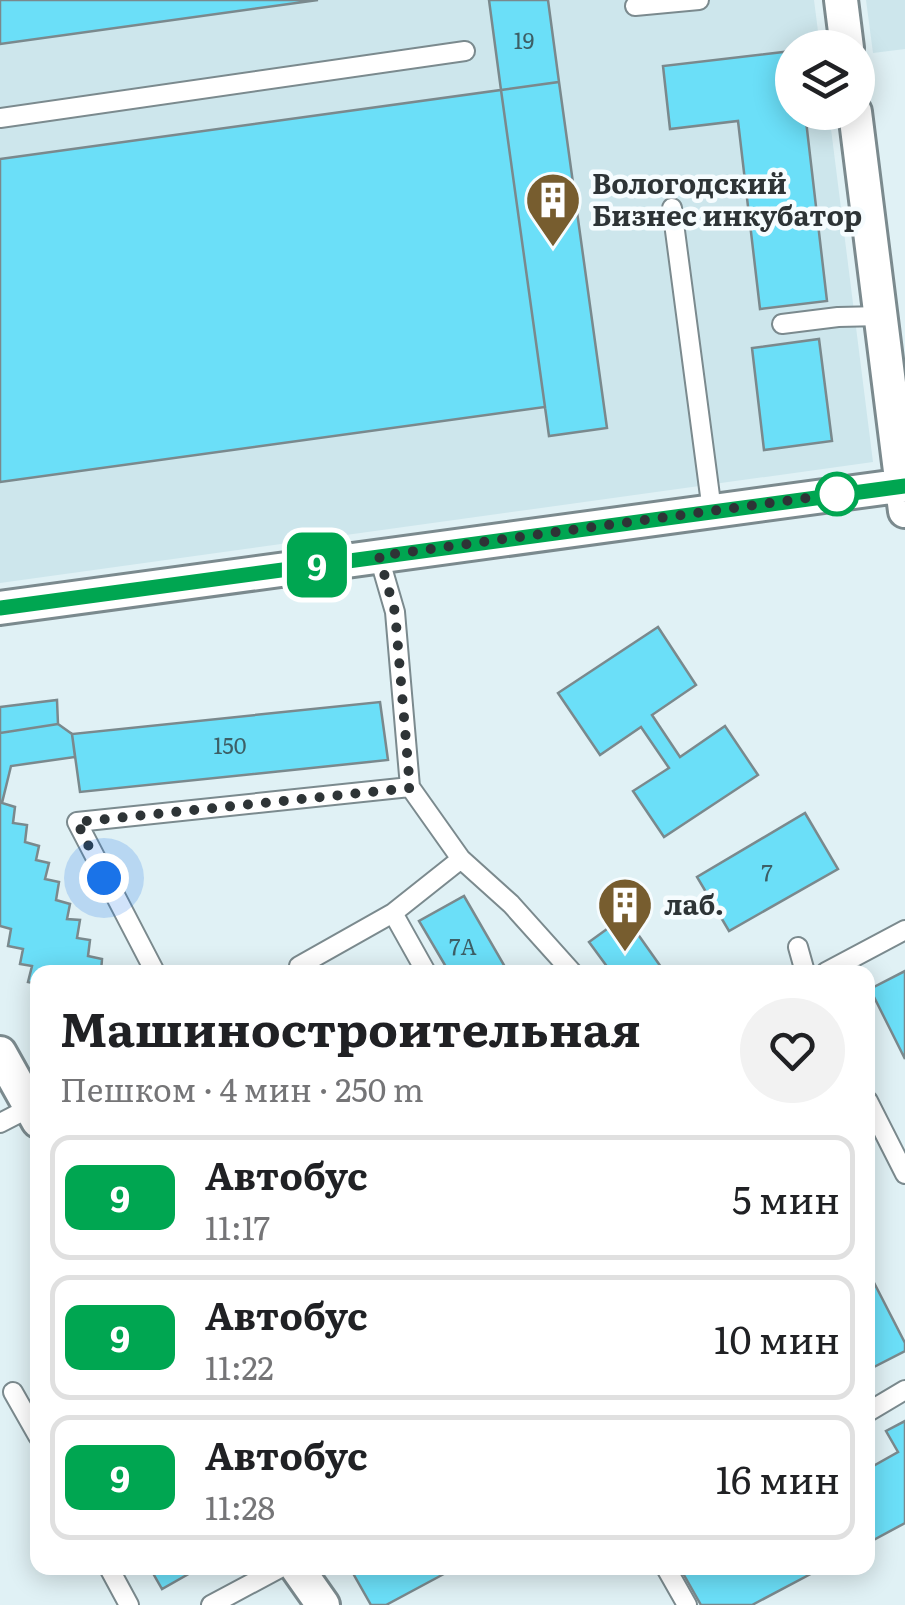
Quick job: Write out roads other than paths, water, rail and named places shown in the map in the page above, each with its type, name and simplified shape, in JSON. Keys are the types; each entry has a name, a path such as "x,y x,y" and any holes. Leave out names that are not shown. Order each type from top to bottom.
{"street":[{"path":"842,0 845,30"},
{"path":"0,608 712,511 904,494 858,130"},
{"path":"0,1054 30,1102"},
{"path":"302,1575 322,1605"}],"lane":[{"path":"635,6 697,0"},
{"path":"0,118 464,51"},
{"path":"672,208 712,511"},
{"path":"782,324 881,316"},
{"path":"379,556 395,612 410,788 461,859 511,904 566,965"},
{"path":"150,965 77,822 410,788"},
{"path":"301,965 393,913 461,859"},
{"path":"393,913 422,965"},
{"path":"839,965 905,930"},
{"path":"798,947 802,965"},
{"path":"0,1123 30,1112"},
{"path":"875,1120 905,1174"},
{"path":"875,1408 905,1390"},
{"path":"14,1392 30,1421"},
{"path":"112,1575 129,1605"},
{"path":"212,1605 267,1575"},
{"path":"670,1575 687,1605"}],"place":[{"name":"Вологодский Бизнес инкубатор","path":"553,249"},
{"name":"лаб.","path":"625,954"}]}
